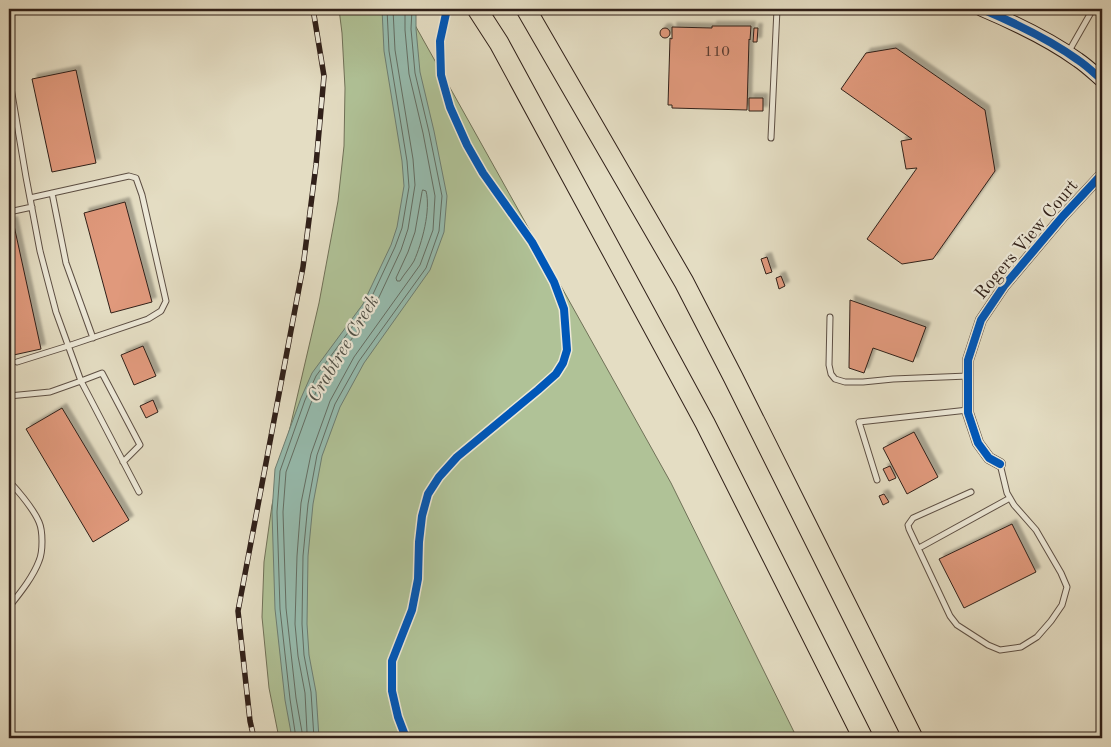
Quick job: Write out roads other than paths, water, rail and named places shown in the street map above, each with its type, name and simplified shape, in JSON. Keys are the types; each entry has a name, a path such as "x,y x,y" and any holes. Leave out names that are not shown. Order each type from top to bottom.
{"highway":[{"path":"477,9 499,43 705,424 864,738"},
{"path":"526,9 684,282 913,738"}],"street":[{"path":"982,9 1042,38 1079,60 1102,80"},
{"name":"Rogers View Court","path":"1000,464 989,458 978,443 968,413 968,360 981,320 1004,286 1063,216 1102,174"}],"lane":[{"path":"771,138 776,9"},
{"path":"1067,54 1093,9"},
{"path":"9,86 11,88 40,252 56,312 80,381 139,492"},
{"path":"17,362 148,319 161,311 166,301 142,195 136,178 129,176 30,198"},
{"path":"52,193 66,263 93,338"},
{"path":"9,212 32,207"},
{"path":"830,317 830,365 831,374 835,379 845,382 863,382 968,376"},
{"path":"9,396 50,392 102,373 140,446 123,462"},
{"path":"876,480 859,422 968,410"},
{"path":"972,492 913,518 908,525 950,616 957,625 1000,650 1021,646 1037,637 1051,621 1062,605 1067,587 1036,530 1014,505 1007,493 1000,464"},
{"path":"9,481 22,495 39,523 42,543 40,560 24,588 9,606"},
{"path":"918,548 1010,498"}],"water":[{"name":"Crabtree Creek","path":"382,9 416,9 420,72 447,196 444,232 430,270 364,363 340,407 322,456 313,504 308,556 307,624 309,655 316,692 319,738 292,738 285,700 275,609 272,512 275,469 312,373 363,304 391,245 397,227 404,186 402,161 384,51"}],"railway":[{"path":"254,738 250,721 238,611 303,267 316,165 324,76 313,9"}]}
